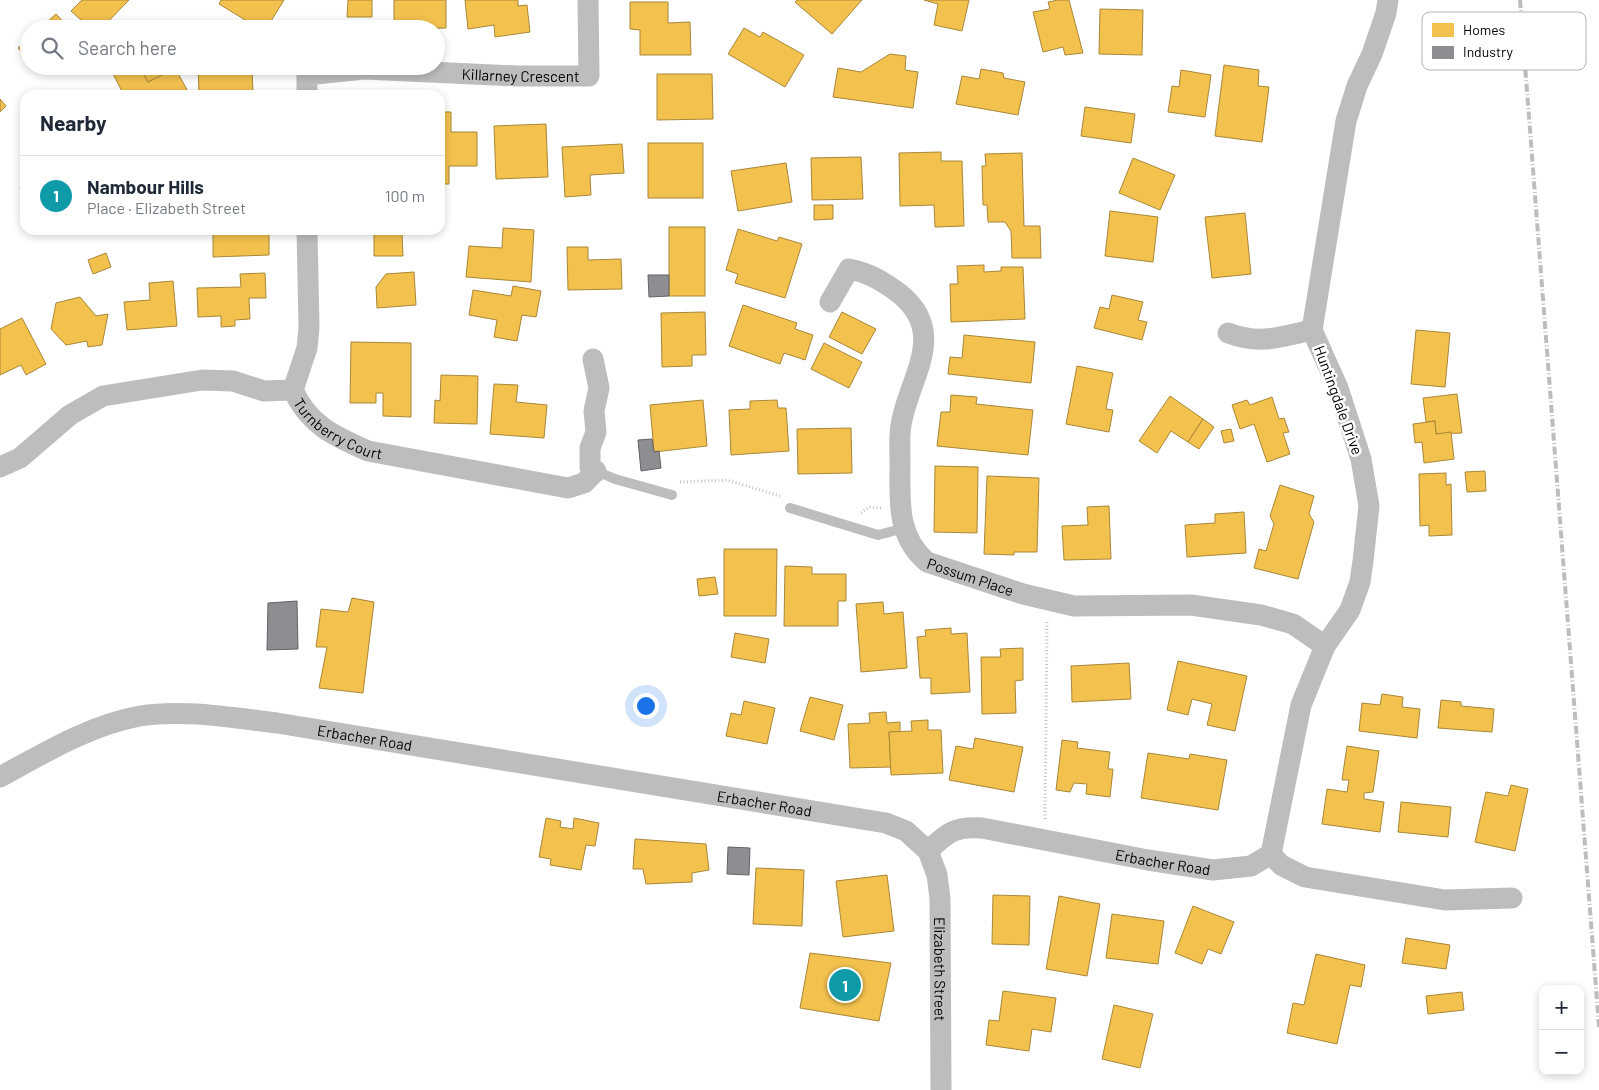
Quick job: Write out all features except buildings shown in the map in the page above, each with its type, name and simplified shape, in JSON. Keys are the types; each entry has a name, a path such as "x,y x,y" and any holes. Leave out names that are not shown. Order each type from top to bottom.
{"street":[{"name":"Killarney Crescent","path":"445,72 589,76 588,0"},
{"name":"Huntingdale Drive","path":"1271,854 1301,705 1325,646 1350,610 1360,582 1369,506 1363,466 1351,425 1312,330 1346,121 1357,86 1372,54 1386,13 1388,0"},
{"name":"Killarney Crescent","path":"307,75 307,90"},
{"path":"293,390 307,348 309,327 307,235"},
{"name":"Possum Place","path":"830,302 849,269 868,273 904,298 922,324 925,342 922,358 900,426 900,510 914,551 927,562 1047,601 1093,607 1191,605 1261,615 1293,624 1325,646"},
{"path":"1228,333 1245,339 1264,341 1312,330"},
{"path":"593,359 599,388 594,411 596,432 590,448 590,467 596,471"},
{"name":"Turnberry Court","path":"0,467 20,458 70,415 103,396 202,380 233,381 264,391 293,390 299,404 314,422 344,440 368,451 568,488 584,483 596,471"},
{"name":"Erbacher Road","path":"0,777 101,727 140,716 217,717 277,723 886,824 906,831 928,851 947,833 963,827 982,828 1148,860 1213,870 1251,866 1271,854"},
{"name":"Elizabeth Street","path":"928,851 937,875 940,898 941,1090"},
{"path":"1271,854 1281,865 1305,877 1445,900 1512,898"}],"lane":[{"path":"596,471 615,479 672,495"},
{"path":"790,508 878,534 905,528"}],"path":[{"path":"1045,840 1047,601"}],"railway":[{"path":"1520,0 1521,12"},
{"path":"1525,70 1599,1027"}],"place":[{"name":"Nambour Hills","path":"845,985"}]}
